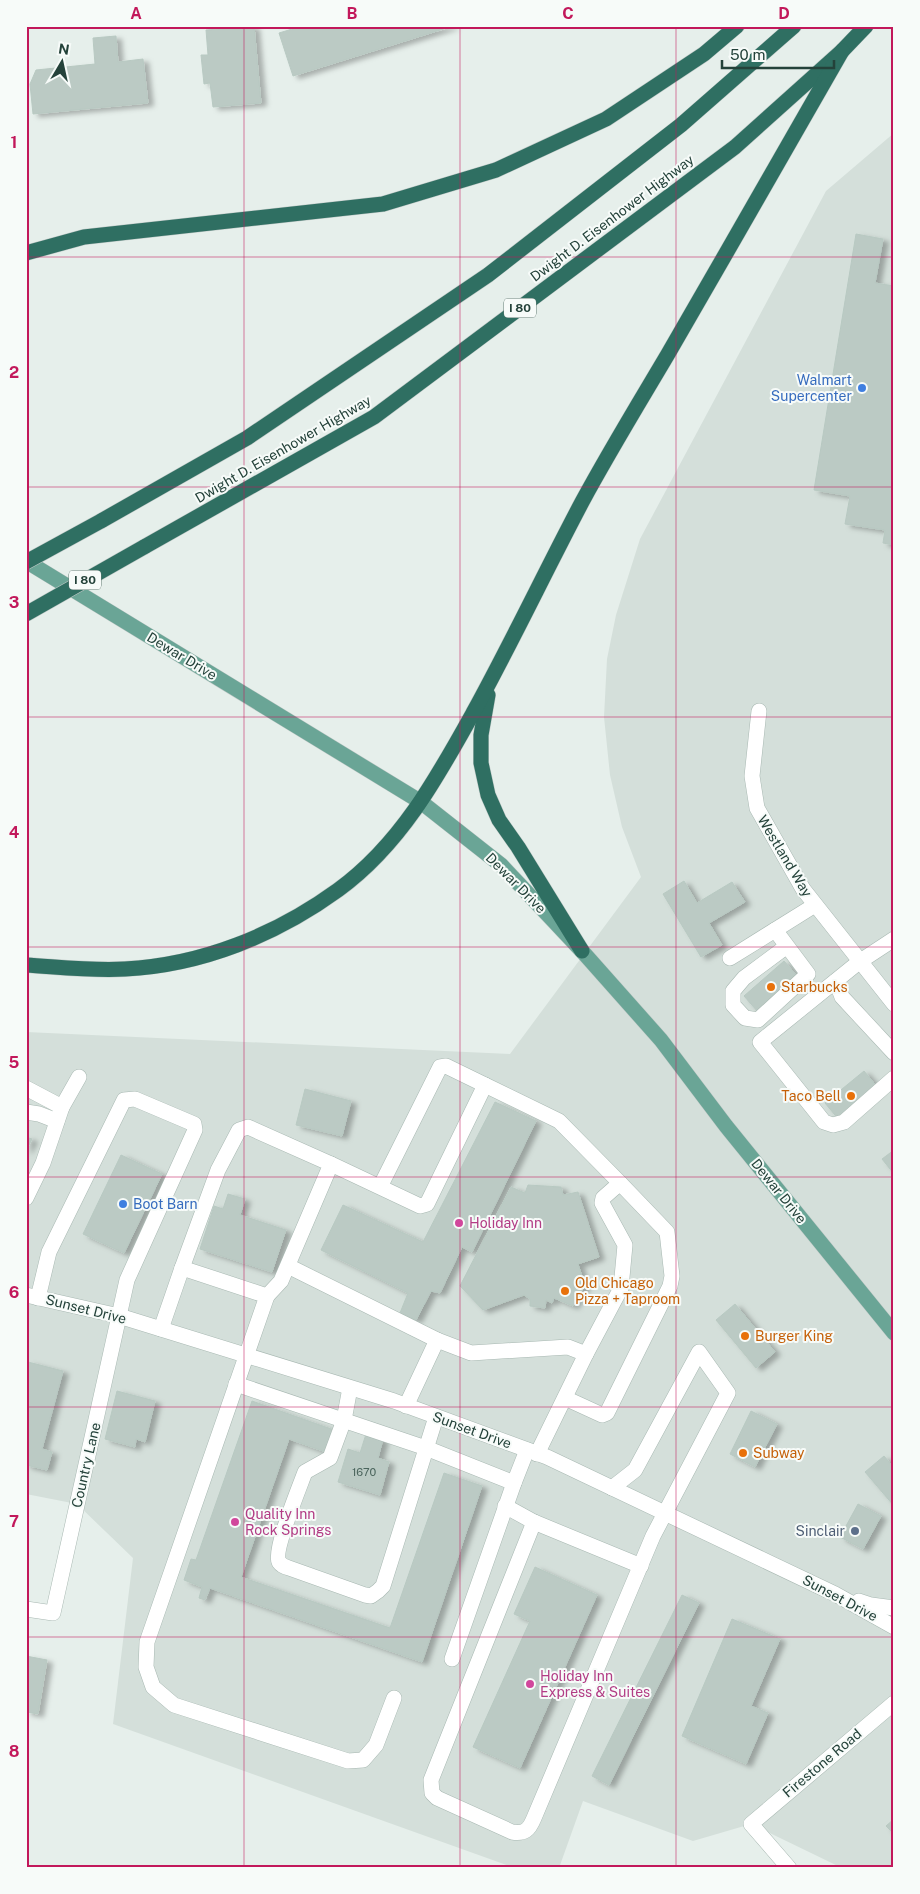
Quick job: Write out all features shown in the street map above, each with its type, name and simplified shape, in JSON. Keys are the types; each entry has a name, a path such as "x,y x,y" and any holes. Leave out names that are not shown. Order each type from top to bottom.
{"highway":[{"path":"26,253 84,236 383,204 496,170 606,119 704,54 737,26"},
{"name":"Dwight D. Eisenhower Highway","path":"26,562 247,438 488,275 680,125 794,26"},
{"name":"Dwight D. Eisenhower Highway","path":"26,614 374,417 735,147 842,51 866,26"},
{"path":"26,965 106,969 144,968 201,958 244,943 288,921 344,885 365,868 399,833 421,802 490,682 583,500 842,51"},
{"path":"490,682 481,734 481,763 488,795 499,820 518,847 582,951"}],"main road":[{"name":"Dewar Drive","path":"26,562 421,802 501,865 582,951 661,1040 726,1126 894,1333"}],"street":[{"name":"Westland Way","path":"759,711 752,776 757,808 803,889 894,1004"},
{"path":"730,958 815,906"},
{"path":"775,930 787,946 808,974 758,1020 749,1020 738,1012 733,1005 733,991 744,978 787,946"},
{"path":"894,939 859,962 760,1042 824,1122 833,1124 844,1122 894,1078"},
{"path":"836,981 842,997 894,1053"},
{"path":"380,1187 440,1067 446,1066 559,1121 667,1232 672,1276 670,1286 607,1413 602,1416 565,1398"},
{"path":"26,1198 43,1163 62,1107 79,1077"},
{"path":"160,1329 218,1170 239,1130 248,1127 420,1206 427,1204 485,1085"},
{"path":"26,1088 62,1107"},
{"name":"Country Lane","path":"26,1609 53,1613 127,1280 195,1130 194,1124 135,1099 124,1100 49,1252 32,1296"},
{"path":"26,1112 39,1114 57,1122"},
{"path":"331,1164 281,1281 267,1296 147,1642 146,1667 153,1687 174,1705 348,1761 363,1760 376,1746 394,1698"},
{"path":"452,1659 514,1483 565,1398 621,1288 624,1245 602,1203 603,1198 620,1183"},
{"path":"288,1266 437,1340 471,1353 568,1347 586,1354"},
{"path":"182,1268 267,1296"},
{"name":"Sunset Drive","path":"32,1296 119,1316 350,1388 406,1406 532,1452 835,1594 894,1627"},
{"path":"406,1406 437,1340"},
{"path":"534,1522 431,1780 432,1793 437,1798 512,1832 520,1833 529,1828 653,1536 728,1393 699,1352 636,1470 612,1488"},
{"path":"236,1384 426,1448 514,1483"},
{"path":"350,1388 344,1420 330,1458 305,1472 281,1541 278,1561 289,1568 365,1595 370,1596 378,1592 383,1586 436,1417"},
{"path":"505,1506 534,1522 641,1566"},
{"path":"835,1594 871,1605 894,1608"},
{"name":"Firestone Road","path":"789,1868 751,1824 894,1703"}],"shaded area":[{"path":"894,133 894,1868 842,1868 751,1824 693,1841 583,1801 559,1868 515,1868 113,1724 133,1558 77,1504 26,1494 26,1032 510,1054 641,877 622,827 610,775 604,717 607,659 616,615 640,539 826,191"}],"building":[{"path":"254,26 261,103 213,107 210,83 204,84 201,55 208,55 206,30"},
{"path":"302,26 453,26 293,76 279,33"},
{"path":"116,36 118,62 143,59 148,103 33,114 30,84 36,70 95,64 93,38"},
{"name":"Walmart Supercenter","path":"856,234 883,239 875,283 894,286 894,545 883,543 885,530 845,524 850,496 814,490"},
{"path":"684,881 697,903 732,882 745,902 709,923 722,945 701,957 663,894"},
{"name":"Starbucks","path":"784,961 798,977 758,1012 744,996"},
{"name":"Taco Bell","path":"864,1071 878,1088 839,1120 825,1103"},
{"path":"305,1089 351,1101 342,1136 296,1125"},
{"name":"Holiday Inn","path":"495,1102 536,1121 472,1252 462,1247 440,1293 431,1291 416,1320 400,1313 408,1293 321,1250 343,1205 423,1242"},
{"path":"26,1137 32,1139 26,1151"},
{"path":"894,1150 894,1174 882,1159"},
{"name":"Boot Barn","path":"121,1155 162,1174 124,1253 83,1234"},
{"path":"528,1185 561,1187 563,1195 578,1192 599,1257 578,1264 585,1285 573,1306 554,1298 552,1303 546,1300 545,1308 530,1306 530,1299 524,1295 483,1310 460,1286 511,1187 525,1193"},
{"path":"228,1194 245,1199 240,1215 286,1230 272,1272 200,1249 214,1206 223,1209"},
{"name":"Burger King","path":"735,1304 775,1352 756,1368 716,1320"},
{"path":"28,1362 63,1371 42,1449 52,1452 47,1470 26,1465 26,1369"},
{"path":"117,1391 155,1401 145,1442 136,1439 135,1447 105,1439"},
{"name":"Quality Inn Rock Springs","path":"252,1401 334,1430 326,1452 289,1439 241,1577 390,1628 444,1473 482,1486 422,1662 210,1588 205,1600 199,1598 202,1587 184,1580 191,1559 196,1560"},
{"path":"751,1411 777,1424 755,1467 730,1454"},
{"name":"Quality Inn Rock Springs","path":"366,1434 383,1439 378,1458 389,1462 380,1495 338,1482 348,1449 360,1453"},
{"path":"884,1456 894,1468 894,1506 865,1472"},
{"path":"858,1504 881,1516 863,1549 840,1537"},
{"name":"Holiday Inn Express & Suites","path":"535,1567 597,1595 520,1768 473,1747 530,1621 514,1614"},
{"path":"682,1595 699,1603 609,1785 592,1776"},
{"path":"732,1619 780,1639 751,1706 768,1713 746,1764 682,1736"},
{"path":"26,1656 47,1660 38,1714 26,1712"},
{"path":"894,1819 894,1834 886,1826"}],"place":[{"name":"Walmart Supercenter","path":"862,388"},
{"name":"Starbucks","path":"771,987"},
{"name":"Taco Bell","path":"851,1096"},
{"name":"Boot Barn","path":"123,1204"},
{"name":"Holiday Inn","path":"459,1223"},
{"name":"Old Chicago Pizza + Taproom","path":"565,1291"},
{"name":"Burger King","path":"745,1336"},
{"name":"Subway","path":"743,1453"},
{"name":"Quality Inn Rock Springs","path":"235,1522"},
{"name":"Sinclair","path":"855,1531"},
{"name":"Holiday Inn Express & Suites","path":"530,1684"}]}
